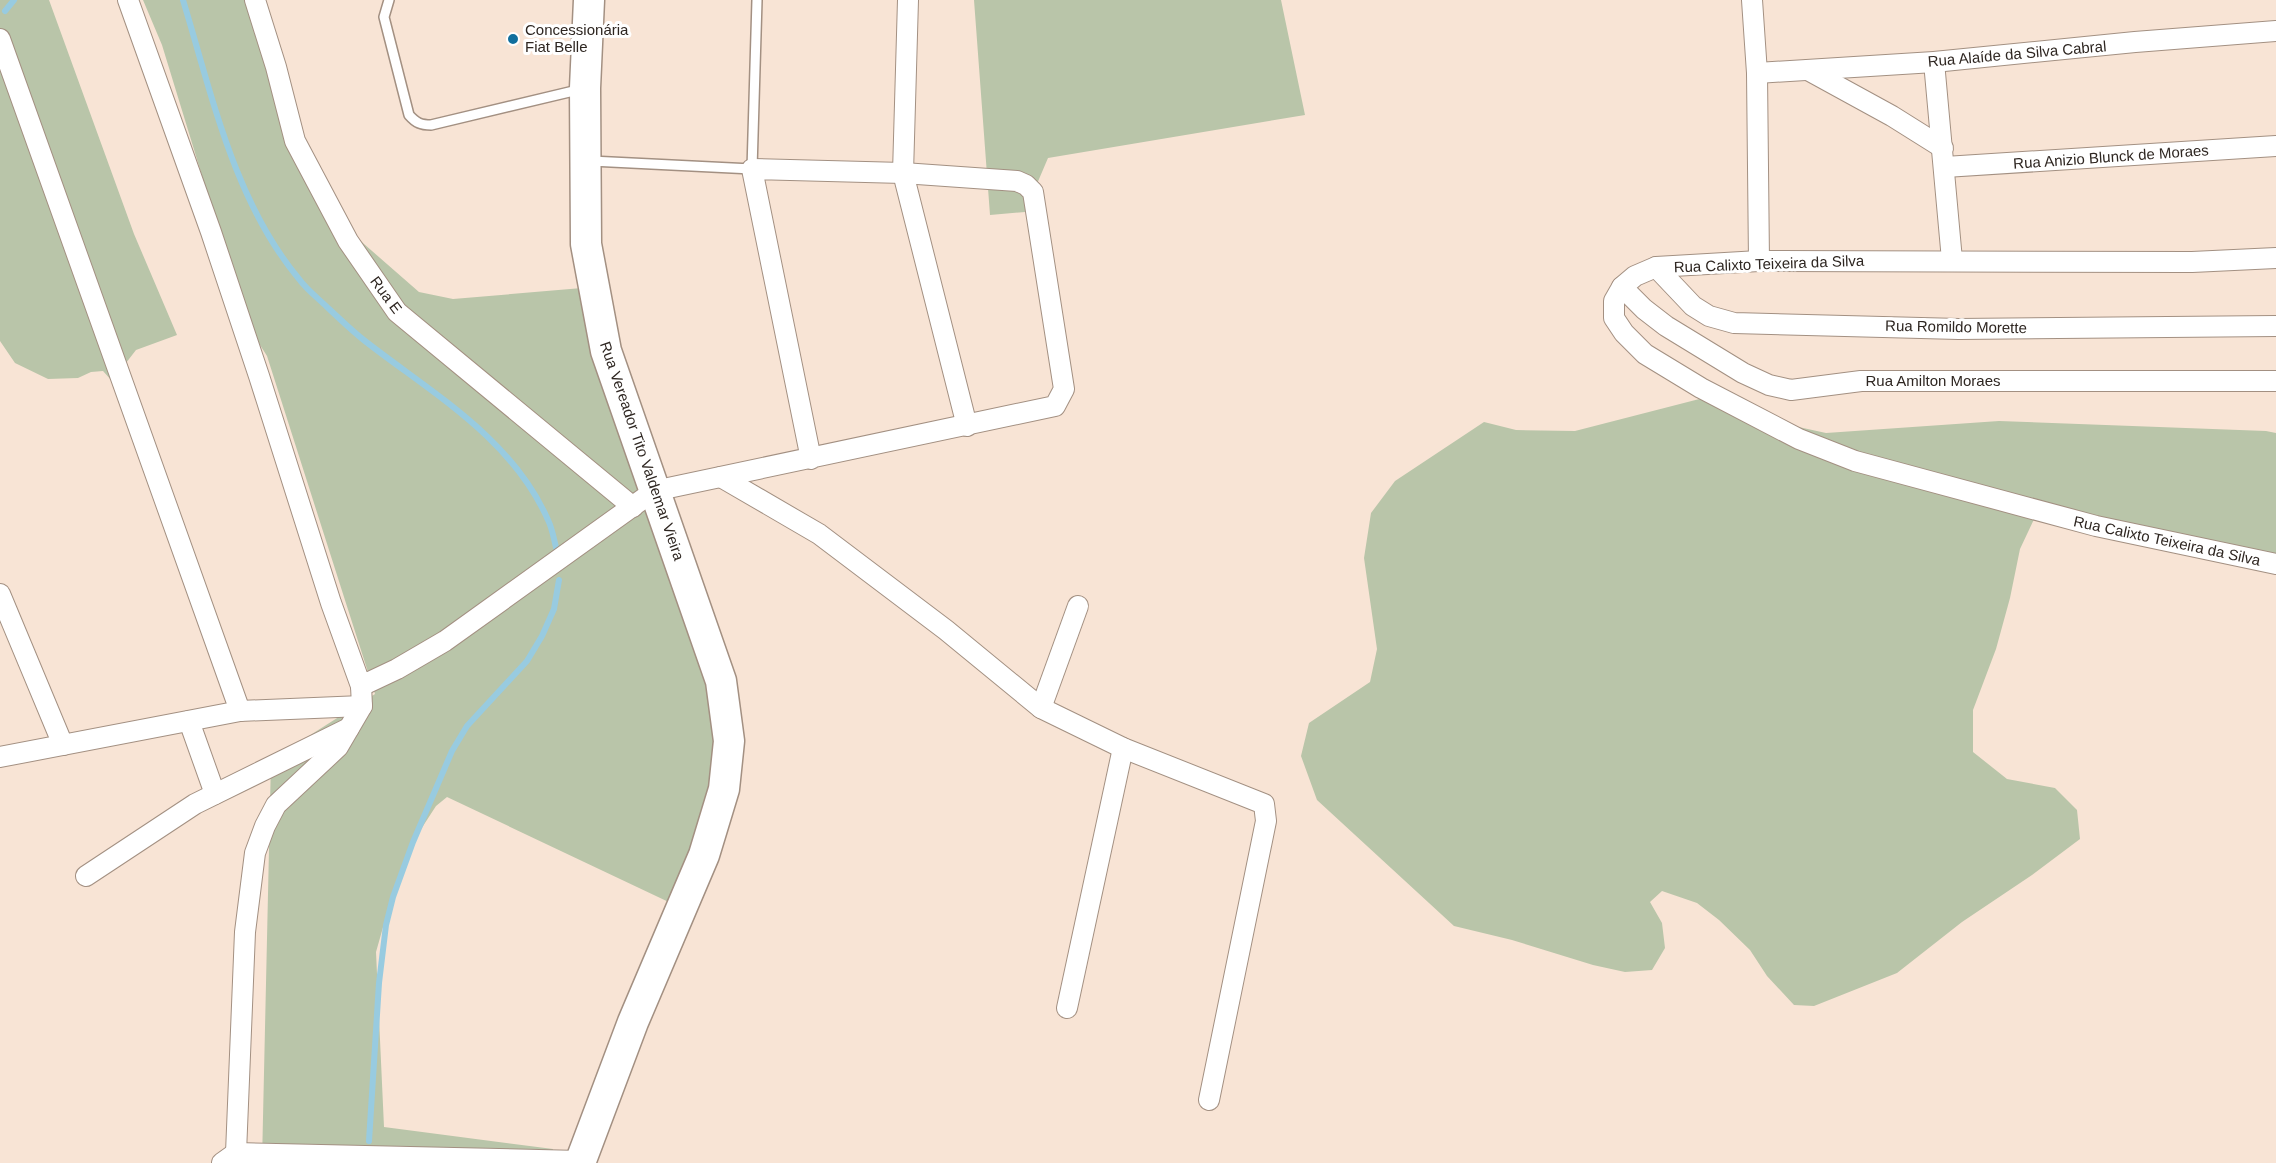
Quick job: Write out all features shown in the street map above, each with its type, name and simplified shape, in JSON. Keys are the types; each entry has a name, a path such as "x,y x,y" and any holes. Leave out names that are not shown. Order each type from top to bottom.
{"main road":[{"name":"Rua Vereador Tito Valdemar Vieira","path":"580,1162 633,1022 704,855 724,789 729,741 721,681 643,499 606,351 586,244 585,88 590,0"}],"street":[{"path":"128,0 211,232 259,375 327,592 361,686 362,706 338,747 276,805 255,853 245,932 229,1158 580,1162"},
{"name":"Rua E","path":"255,0 295,141 348,241 397,312 643,499"},
{"path":"908,0 903,174 967,426"},
{"path":"1752,0 1757,73 1759,261"},
{"name":"Rua Alaíde da Silva Cabral","path":"1757,73 1934,62 2276,31"},
{"path":"0,39 240,711"},
{"path":"1934,62 1952,261"},
{"path":"1808,70 1892,116 1944,157"},
{"name":"Rua Anizio Blunck de Moraes","path":"1944,157 2276,146"},
{"path":"361,686 397,669 445,641 643,499 721,477 811,459 967,426 1055,406 1064,389 1033,192 1026,185 1017,181 903,174 752,169 811,459"},
{"name":"Rua Calixto Teixeira da Silva","path":"2276,258 2192,262 1759,261 1656,267 1635,276 1622,287 1614,301 1614,318 1624,333 1646,354 1701,388 1799,439 1855,461 2096,526 2276,564"},
{"name":"Rua Romildo Morette","path":"1656,267 1693,306 1709,316 1734,323 1959,329 2276,326"},
{"name":"Rua Amilton Moraes","path":"1622,287 1644,309 1666,326 1743,373 1769,385 1791,390 1861,381 2276,381"},
{"path":"721,477 819,534 946,630 1041,708 1123,748 1264,804 1266,821 1209,1100"},
{"path":"0,594 63,745"},
{"path":"1041,708 1078,606"},
{"path":"0,757 240,711 362,706"},
{"path":"189,721 215,794"},
{"path":"86,876 195,804 349,728"},
{"path":"1066,1008 1123,748"}],"lane":[{"path":"389,0 384,17 409,115 422,125 431,125 585,88"},
{"path":"585,161 752,169 757,0"}],"green space":[{"path":"0,0 49,0 134,234 177,335 136,350 112,381 103,371 91,372 78,378 48,379 15,363 0,341"},
{"path":"143,0 256,0 301,172 356,237 419,292 453,299 582,288 698,631 723,761 675,905 447,797 436,806 412,843 395,885 376,952 384,1127 553,1149 550,1163 262,1162 271,760 375,694 267,356 248,326 162,45"},
{"path":"974,0 1281,0 1305,115 1048,158 1025,212 990,215"},
{"path":"1711,396 1748,416 1826,433 1999,421 2276,433 2276,553 2239,556 2037,513 2020,549 1996,649 1973,710 1973,752 2007,779 2055,788 2077,810 2080,839 2032,875 1962,922 1897,973 1814,1006 1794,1005 1767,976 1750,950 1719,920 1697,903 1662,891 1650,902 1662,923 1665,948 1652,970 1625,972 1593,965 1512,940 1454,926 1317,800 1301,756 1309,723 1370,682 1377,649 1364,558 1371,513 1395,481 1484,422 1516,430 1575,431"}],"waterway":[{"path":"5,11 14,0"},
{"path":"183,0 215,109 241,181 277,249 306,287 351,329 443,399 492,441 533,491 550,524 557,551"},
{"path":"369,1141 379,983 386,925 393,897 413,842 452,751 467,726 527,661 554,609 559,580"}],"place":[{"name":"Concessionária Fiat Belle","path":"513,39"}]}
